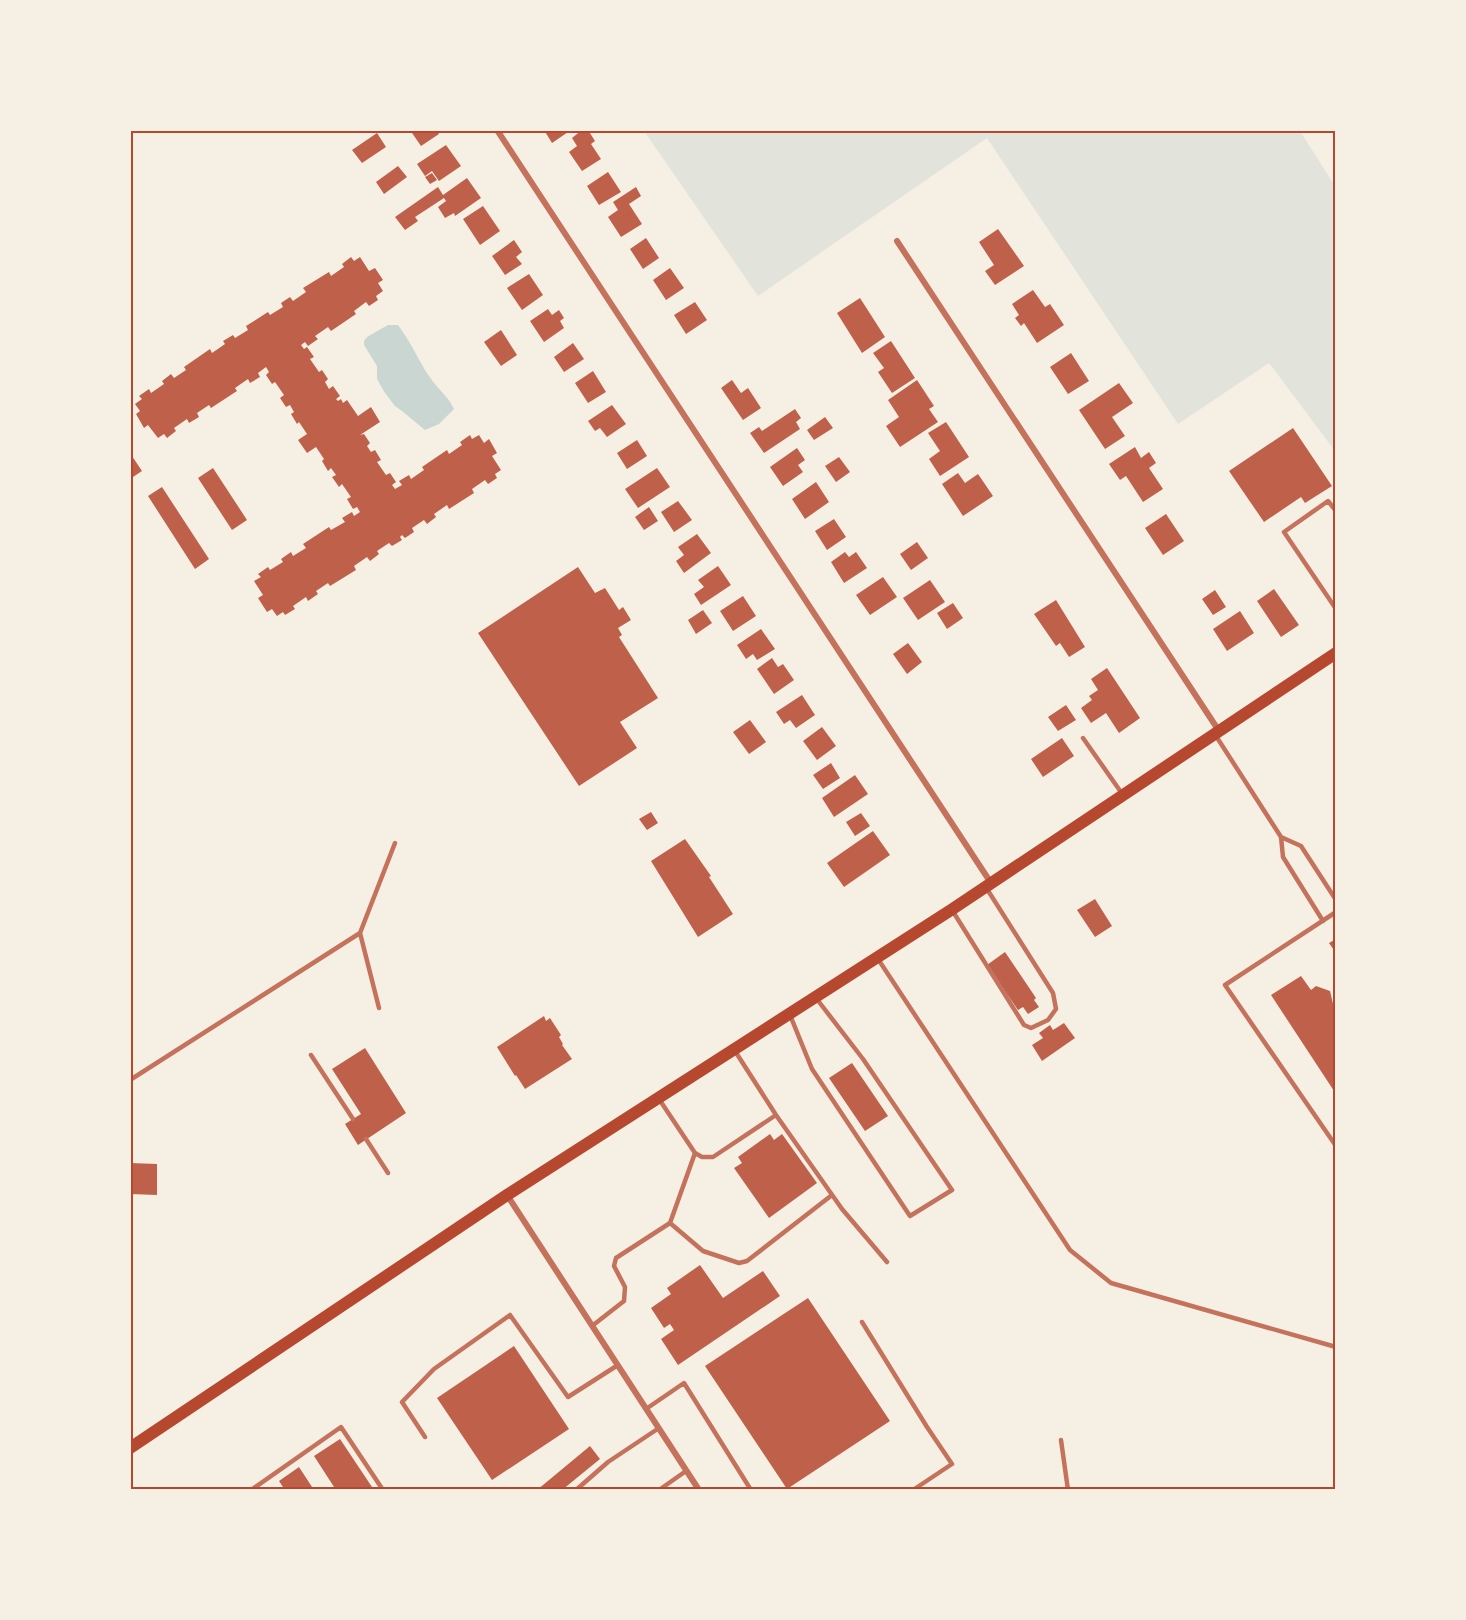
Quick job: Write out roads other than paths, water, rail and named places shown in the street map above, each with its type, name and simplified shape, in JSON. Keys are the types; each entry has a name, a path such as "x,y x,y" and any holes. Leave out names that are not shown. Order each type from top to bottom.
{"main road":[{"path":"130,1448 507,1195 951,910 1335,653"}],"street":[{"path":"497,130 988,885"},
{"path":"897,241 1217,732"},
{"path":"507,1195 699,1490"}],"lane":[{"path":"1335,511 1328,501 1284,531 1335,609"},
{"path":"1217,732 1281,837 1283,857 1323,921"},
{"path":"1083,738 1123,795"},
{"path":"1281,837 1301,846 1335,900"},
{"path":"379,1008 360,933 395,843"},
{"path":"951,910 1024,1025 1031,1028 1048,1020 1056,1009 1053,993 988,885"},
{"path":"1335,912 1225,985 1335,1146"},
{"path":"130,1080 360,933"},
{"path":"876,957 1070,1250 1111,1283 1335,1347"},
{"path":"789,1013 812,1070 910,1216 952,1190 863,1059 815,997"},
{"path":"733,1049 842,1209 886,1262"},
{"path":"311,1055 353,1119"},
{"path":"658,1097 695,1153 702,1157 713,1157 776,1115"},
{"path":"366,1139 388,1173"},
{"path":"592,1326 624,1301 625,1287 614,1266 616,1258 670,1223 695,1153"},
{"path":"670,1223 703,1251 739,1263 747,1261 832,1195"},
{"path":"425,1437 402,1402 434,1369 510,1315 568,1397 618,1365"},
{"path":"862,1322 952,1464 913,1490"},
{"path":"646,1409 684,1383 751,1490"},
{"path":"250,1490 341,1427 383,1490"},
{"path":"580,1488 608,1462 659,1428"},
{"path":"1061,1440 1068,1490"},
{"path":"659,1490 687,1471"}]}
